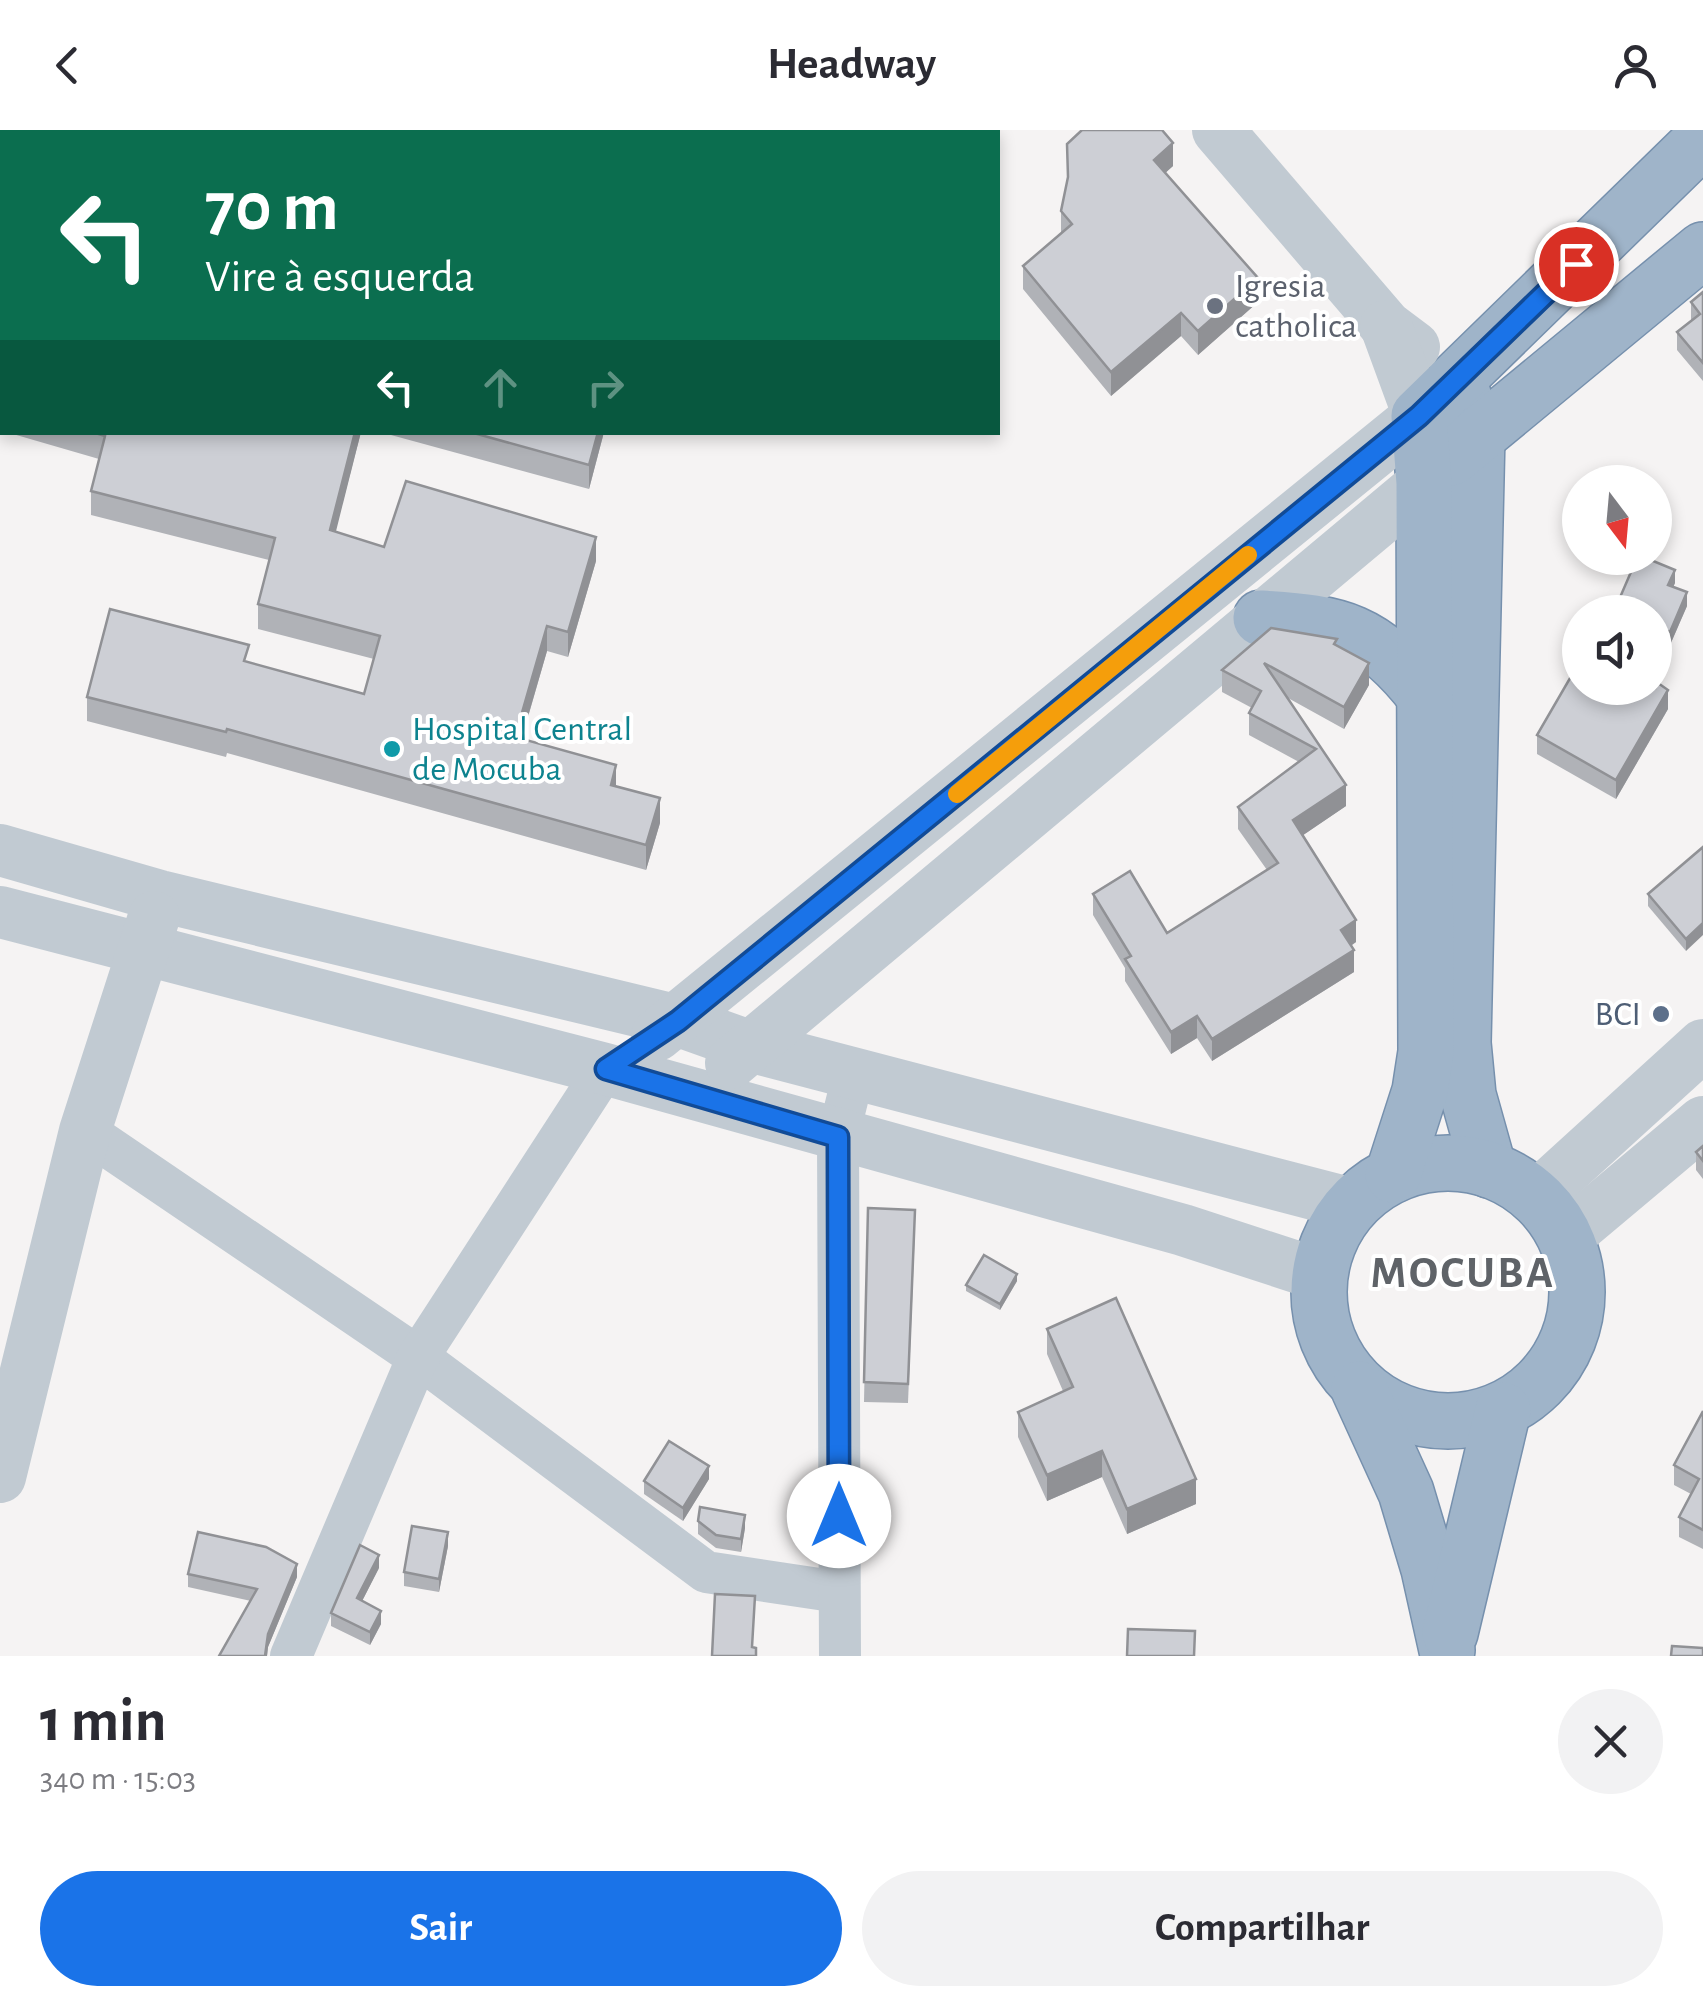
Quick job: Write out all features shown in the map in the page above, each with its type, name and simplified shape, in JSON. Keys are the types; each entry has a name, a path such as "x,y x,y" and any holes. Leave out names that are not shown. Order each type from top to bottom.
{"highway":[{"path":"1446,1653 1430,1569 1406,1492 1359,1389 1325,1336 1318,1274 1330,1237 1372,1190 1420,1091 1426,1052 1424,483 1439,398 1703,140"},
{"path":"1424,483 1703,250"},
{"path":"1439,398 1478,435 1462,1044 1468,1095 1489,1170"},
{"path":"1261,618 1327,622 1361,634 1394,659 1425,696"},
{"path":"1359,1389 1402,1415 1454,1423 1504,1410 1544,1380 1570,1336 1578,1286 1551,1217 1489,1170 1457,1164 1424,1165 1372,1190"},
{"path":"1446,1653 1504,1410"}],"street":[{"path":"292,1656 418,1357 606,1069 678,1021 1439,398 1386,326 1218,130"},
{"path":"696,1095 1424,483"},
{"path":"0,850 160,896 678,1021 750,1046 854,1072 1372,1190"},
{"path":"0,1478 85,1131 160,896"},
{"path":"0,912 606,1069 838,1137 1183,1230 1318,1274"},
{"path":"1551,1217 1703,1045"},
{"path":"840,1656 838,1137 854,1072"},
{"path":"1551,1217 1703,1122"},
{"path":"85,1131 418,1357 706,1572 840,1592"}],"building":[{"path":"1082,130 1162,130 1173,143 1154,160 1258,278 1198,331 1181,313 1111,372 1023,266 1072,224 1061,211 1068,177 1067,144"},
{"path":"1703,292 1703,363 1677,332 1700,314 1691,302"},
{"path":"102,435 354,435 330,530 384,547 406,481 596,537 568,632 547,626 515,737 616,765 611,785 660,798 646,845 227,729 226,732 87,697 110,609 249,645 244,661 364,694 380,636 258,604 275,538 91,491 105,436"},
{"path":"481,435 597,435 589,465"},
{"path":"1672,569 1675,570 1668,585 1687,592 1672,627 1672,595 1621,595 1630,575 1672,575"},
{"path":"1271,628 1337,639 1334,644 1369,663 1344,707 1264,663 1346,785 1293,820 1356,920 1341,930 1354,950 1212,1039 1197,1016 1171,1032 1125,959 1131,956 1093,894 1130,871 1167,933 1278,863 1238,807 1316,749 1249,713 1261,691 1222,670"},
{"path":"1562,692 1562,705 1659,705 1616,780 1537,735"},
{"path":"1703,847 1703,923 1686,939 1648,894"},
{"path":"868,1208 915,1210 908,1384 864,1382"},
{"path":"984,1255 1017,1274 1000,1304 966,1285"},
{"path":"1116,1298 1196,1479 1127,1509 1102,1451 1047,1475 1018,1412 1073,1387 1047,1329"},
{"path":"1703,1411 1703,1530 1679,1517 1699,1479 1674,1465"},
{"path":"669,1441 709,1466 683,1508 644,1481"},
{"path":"700,1507 745,1515 741,1539 716,1535 698,1521"},
{"path":"412,1526 448,1532 439,1579 404,1572"},
{"path":"198,1532 266,1547 297,1564 268,1634 265,1656 219,1656 257,1589 188,1574"},
{"path":"360,1545 379,1555 357,1598 381,1611 370,1632 331,1613"},
{"path":"715,1594 755,1596 752,1647 756,1648 756,1656 712,1656"},
{"path":"1128,1629 1195,1631 1194,1656 1127,1656"},
{"path":"1672,1646 1703,1648 1703,1656 1671,1656"}],"slow traffic":[{"path":"957,794 1248,555"}],"place":[{"name":"Igresia catholica","path":"1215,306"},
{"name":"Hospital Central de Mocuba","path":"392,749"},
{"name":"BCI","path":"1661,1014"}],"district":[{"name":"MOCUBA","path":"1463,1273"}],"route":[{"path":"839,1516 838,1137 606,1069 678,1021 1419,416 1576,264"}]}
